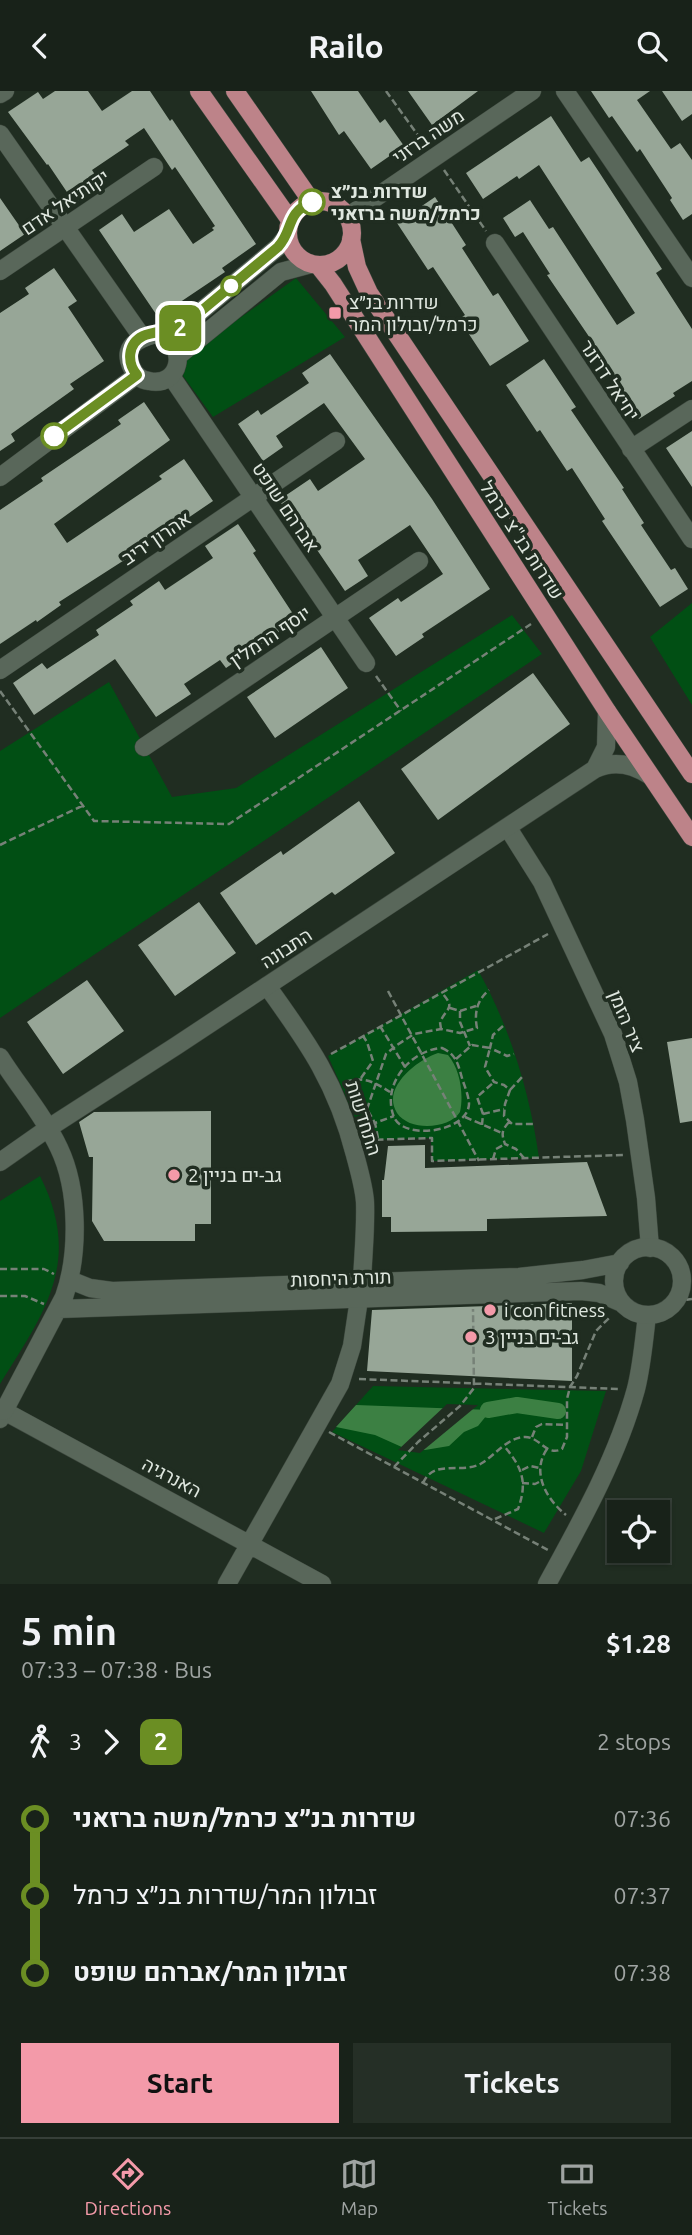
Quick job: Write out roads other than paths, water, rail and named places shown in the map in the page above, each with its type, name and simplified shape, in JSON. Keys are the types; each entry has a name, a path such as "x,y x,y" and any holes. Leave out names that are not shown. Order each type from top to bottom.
{"main road":[{"path":"199,91 289,228 295,253 315,264 327,264 343,255 351,240 351,224 347,217 332,203 322,201 312,202 295,212 289,228"},
{"path":"235,91 312,202"},
{"name":"שדרות בנ\"צ כרמל","path":"351,240 357,267 369,293 692,774"},
{"name":"שדרות בנ\"צ כרמל","path":"315,264 333,284 607,711 692,837"}],"street":[{"path":"0,94 5,91"},
{"name":"משה ברזני","path":"347,217 532,91"},
{"path":"565,91 692,278"},
{"path":"0,134 65,227 150,335 172,341 178,356 176,370 171,376 158,382 143,380 130,362 132,347 150,335 182,327 278,247 289,228"},
{"name":"יקותיאל אדם","path":"0,271 154,167"},
{"name":"יחיאל דרזנר","path":"495,243 692,539"},
{"path":"178,356 281,272 315,264"},
{"path":"0,477 137,375"},
{"name":"אברהם שופט","path":"171,376 366,663"},
{"path":"631,449 692,409"},
{"name":"אהרון יריב","path":"0,670 336,441"},
{"name":"יוסף הרמלין","path":"144,747 419,561"},
{"path":"595,769 606,747 607,711"},
{"name":"התבונה","path":"0,1163 47,1129 595,769 616,763 629,765 649,775"},
{"name":"ציר הזמן","path":"508,828 542,881 613,1034 628,1082 646,1198 650,1248"},
{"name":"התחדשות","path":"227,1584 342,1378 352,1346 360,1290 365,1199 349,1132 333,1088 306,1040 267,986"},
{"path":"0,1057 60,1149 71,1193 74,1255 70,1280 59,1309 1,1413"},
{"path":"692,1261 650,1248 633,1251 620,1263 615,1283 622,1303 629,1309 647,1315 659,1314 684,1300 692,1291"},
{"path":"669,1255 681,1271 684,1300"},
{"name":"תורת היחסות","path":"59,1309 519,1277 620,1263"},
{"name":"תורת היחסות","path":"70,1280 90,1288 112,1291 581,1291 599,1293 622,1303"},
{"path":"547,1584 606,1472 636,1390 647,1315"},
{"name":"האנרגיה","path":"1,1413 250,1543 322,1584"}],"waterway":[{"path":"488,1410 517,1405 558,1411"}],"place":[{"name":"שדרות בנ״צ כרמל/משה ברזאני","path":"312,202"},
{"name":"שדרות בנ״צ כרמל/זבולון המר","path":"335,313"},
{"name":"גב-ים בניין 2","path":"174,1175"},
{"name":"i con fitness","path":"490,1310"},
{"name":"גב-ים בניין 3","path":"471,1337"}]}
